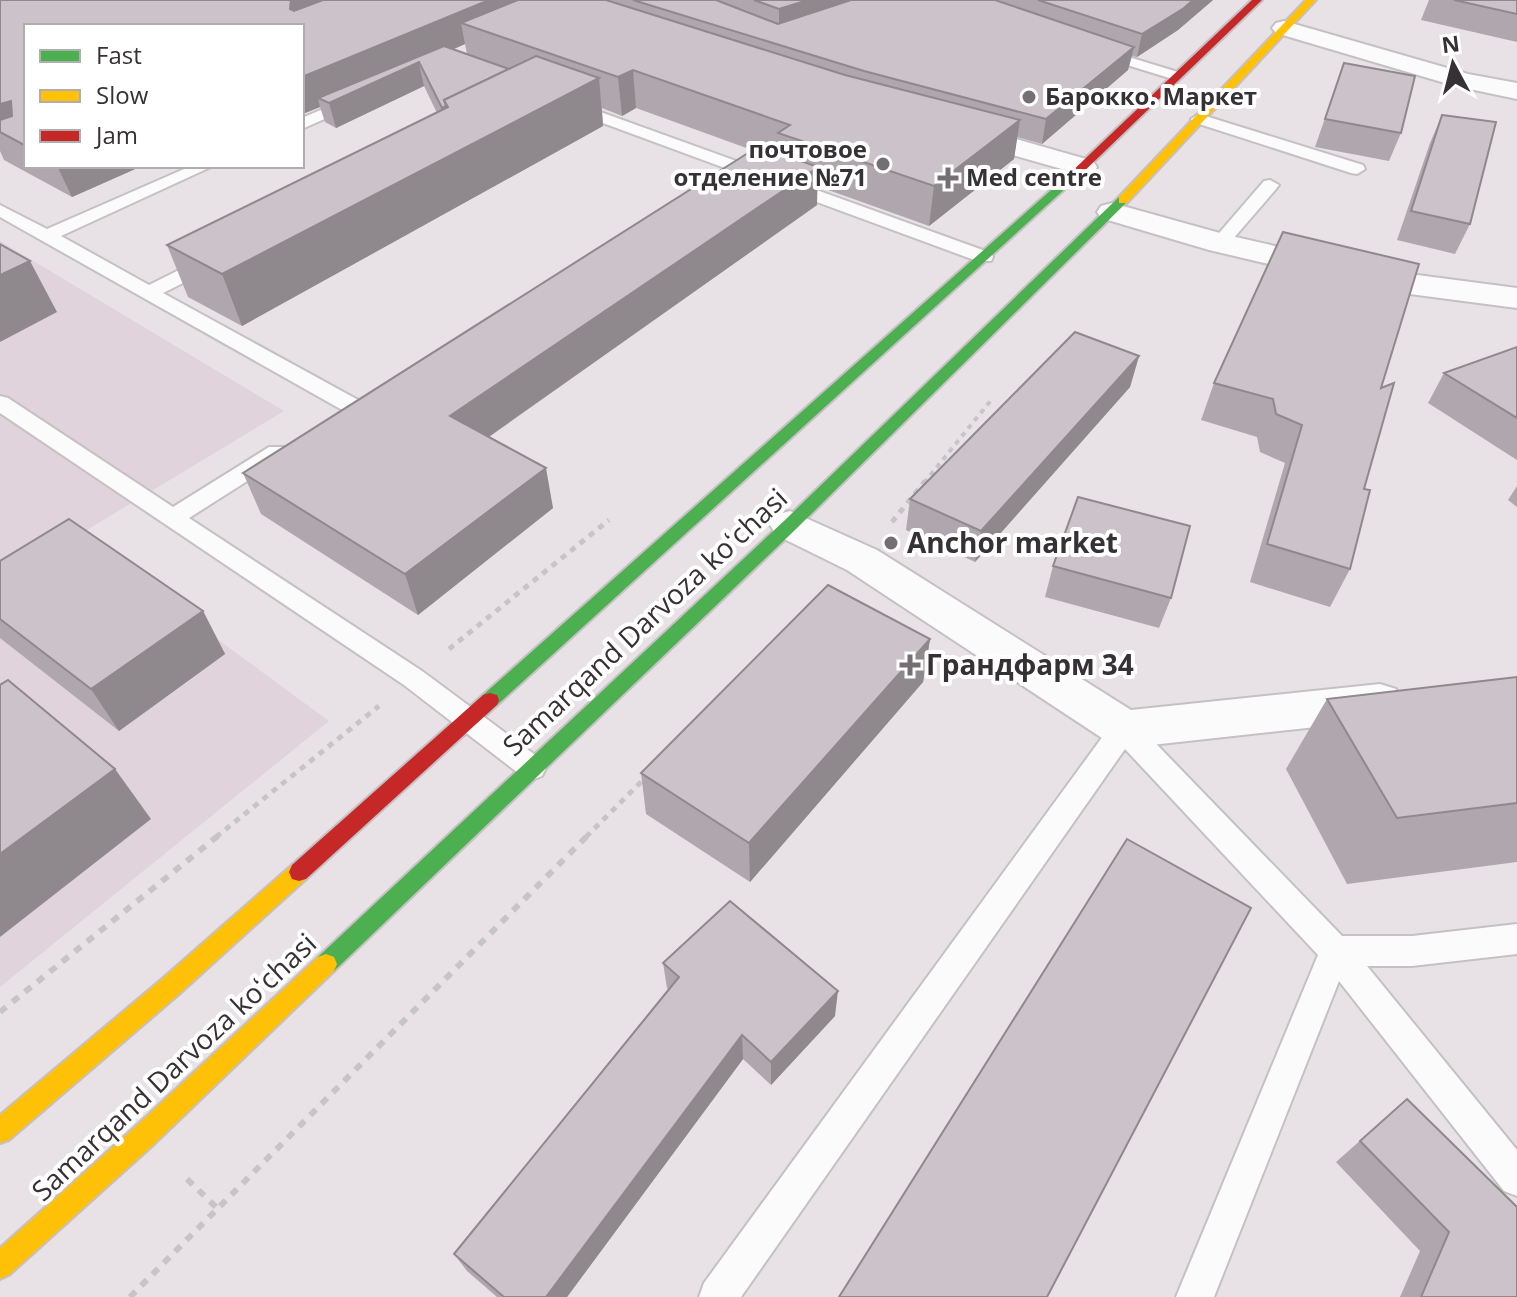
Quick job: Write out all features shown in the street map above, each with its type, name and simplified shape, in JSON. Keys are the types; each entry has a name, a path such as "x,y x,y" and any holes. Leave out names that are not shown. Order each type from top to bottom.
{"main road":[{"name":"Samarqand Darvoza koʻchasi","path":"0,1266 143,1137 790,525 1112,212 1311,0"},
{"name":"Samarqand Darvoza koʻchasi","path":"0,1131 170,987 984,257 1083,167 1254,1"}],"street":[{"path":"1284,28 1464,81 1517,91"},
{"path":"934,126 1083,167"},
{"path":"1112,212 1220,243 1379,280 1517,298"},
{"path":"790,525 862,560 1124,729 1423,698"}],"lane":[{"path":"1074,44 1176,76"},
{"path":"304,123 374,92"},
{"path":"555,100 731,167 984,257"},
{"path":"1199,119 1357,169"},
{"path":"705,183 731,167"},
{"path":"44,237 200,168"},
{"path":"1220,243 1270,185"},
{"path":"0,210 147,294 358,402 326,422"},
{"path":"147,294 232,251"},
{"path":"0,403 413,678 532,768"},
{"path":"172,518 300,438"},
{"path":"718,1297 1124,729 1335,951 1517,1178"},
{"path":"1335,951 1412,951 1517,939"},
{"path":"1195,1297 1335,951"}],"path":[{"path":"862,560 1001,389"},
{"path":"0,1012 621,510"},
{"path":"130,1297 651,773"},
{"path":"184,1176 218,1209"}],"shaded area":[{"path":"0,241 284,411 77,536 329,721 0,987"}],"building":[{"path":"0,0 291,0 290,9 294,11 323,0 489,0 304,76 304,24 24,24 24,145 0,132 0,120 12,116 11,101 0,104"},
{"path":"518,0 606,0 845,75 1020,120 934,186 778,133 790,125 633,70 618,77 461,23"},
{"path":"633,0 716,0 778,24 851,0 995,0 1134,47 1046,119 864,71"},
{"path":"754,0 808,0 779,9"},
{"path":"1038,0 1193,0 1142,34"},
{"path":"1454,0 1517,0 1517,14"},
{"path":"444,46 509,69 444,100 446,106 442,108 419,62 329,103 318,98"},
{"path":"536,56 599,78 222,274 167,245 448,107 444,100"},
{"path":"1344,63 1415,76 1401,133 1325,119"},
{"path":"1442,115 1496,122 1470,224 1411,211"},
{"path":"759,146 818,167 450,416 546,468 405,574 243,473"},
{"path":"1283,232 1419,264 1381,388 1394,383 1364,489 1370,490 1350,569 1267,544 1302,425 1276,414 1273,399 1214,383"},
{"path":"0,244 30,261 0,275"},
{"path":"1075,332 1139,356 981,531 910,499"},
{"path":"1517,347 1517,418 1444,373"},
{"path":"1078,497 1190,526 1171,598 1053,566"},
{"path":"69,519 203,611 91,689 0,619 0,561"},
{"path":"828,585 930,639 749,843 641,773"},
{"path":"1517,677 1517,803 1397,818 1327,699"},
{"path":"8,680 115,769 0,854 0,685"},
{"path":"1127,839 1251,908 1047,1297 839,1297"},
{"path":"730,901 838,991 771,1062 742,1035 546,1297 504,1297 454,1254 679,977 663,963"},
{"path":"1407,1099 1517,1207 1517,1297 1421,1297 1449,1232 1360,1141"}],"traffic: fast":[{"path":"490,700 1072,177"},
{"path":"326,964 790,525 1123,200"}],"traffic: slow":[{"path":"1123,200 1311,0"},
{"path":"0,1131 170,987 299,872"},
{"path":"0,1266 143,1137 326,964"}],"traffic: jam":[{"path":"1072,177 1257,0"},
{"path":"299,872 490,700"}],"place":[{"name":"Барокко. Маркет","path":"1029,97"},
{"name":"почтовое отделение №71","path":"883,164"},
{"name":"Med centre","path":"948,178"},
{"name":"Anchor market","path":"891,543"},
{"name":"Грандфарм 34","path":"910,665"}]}
